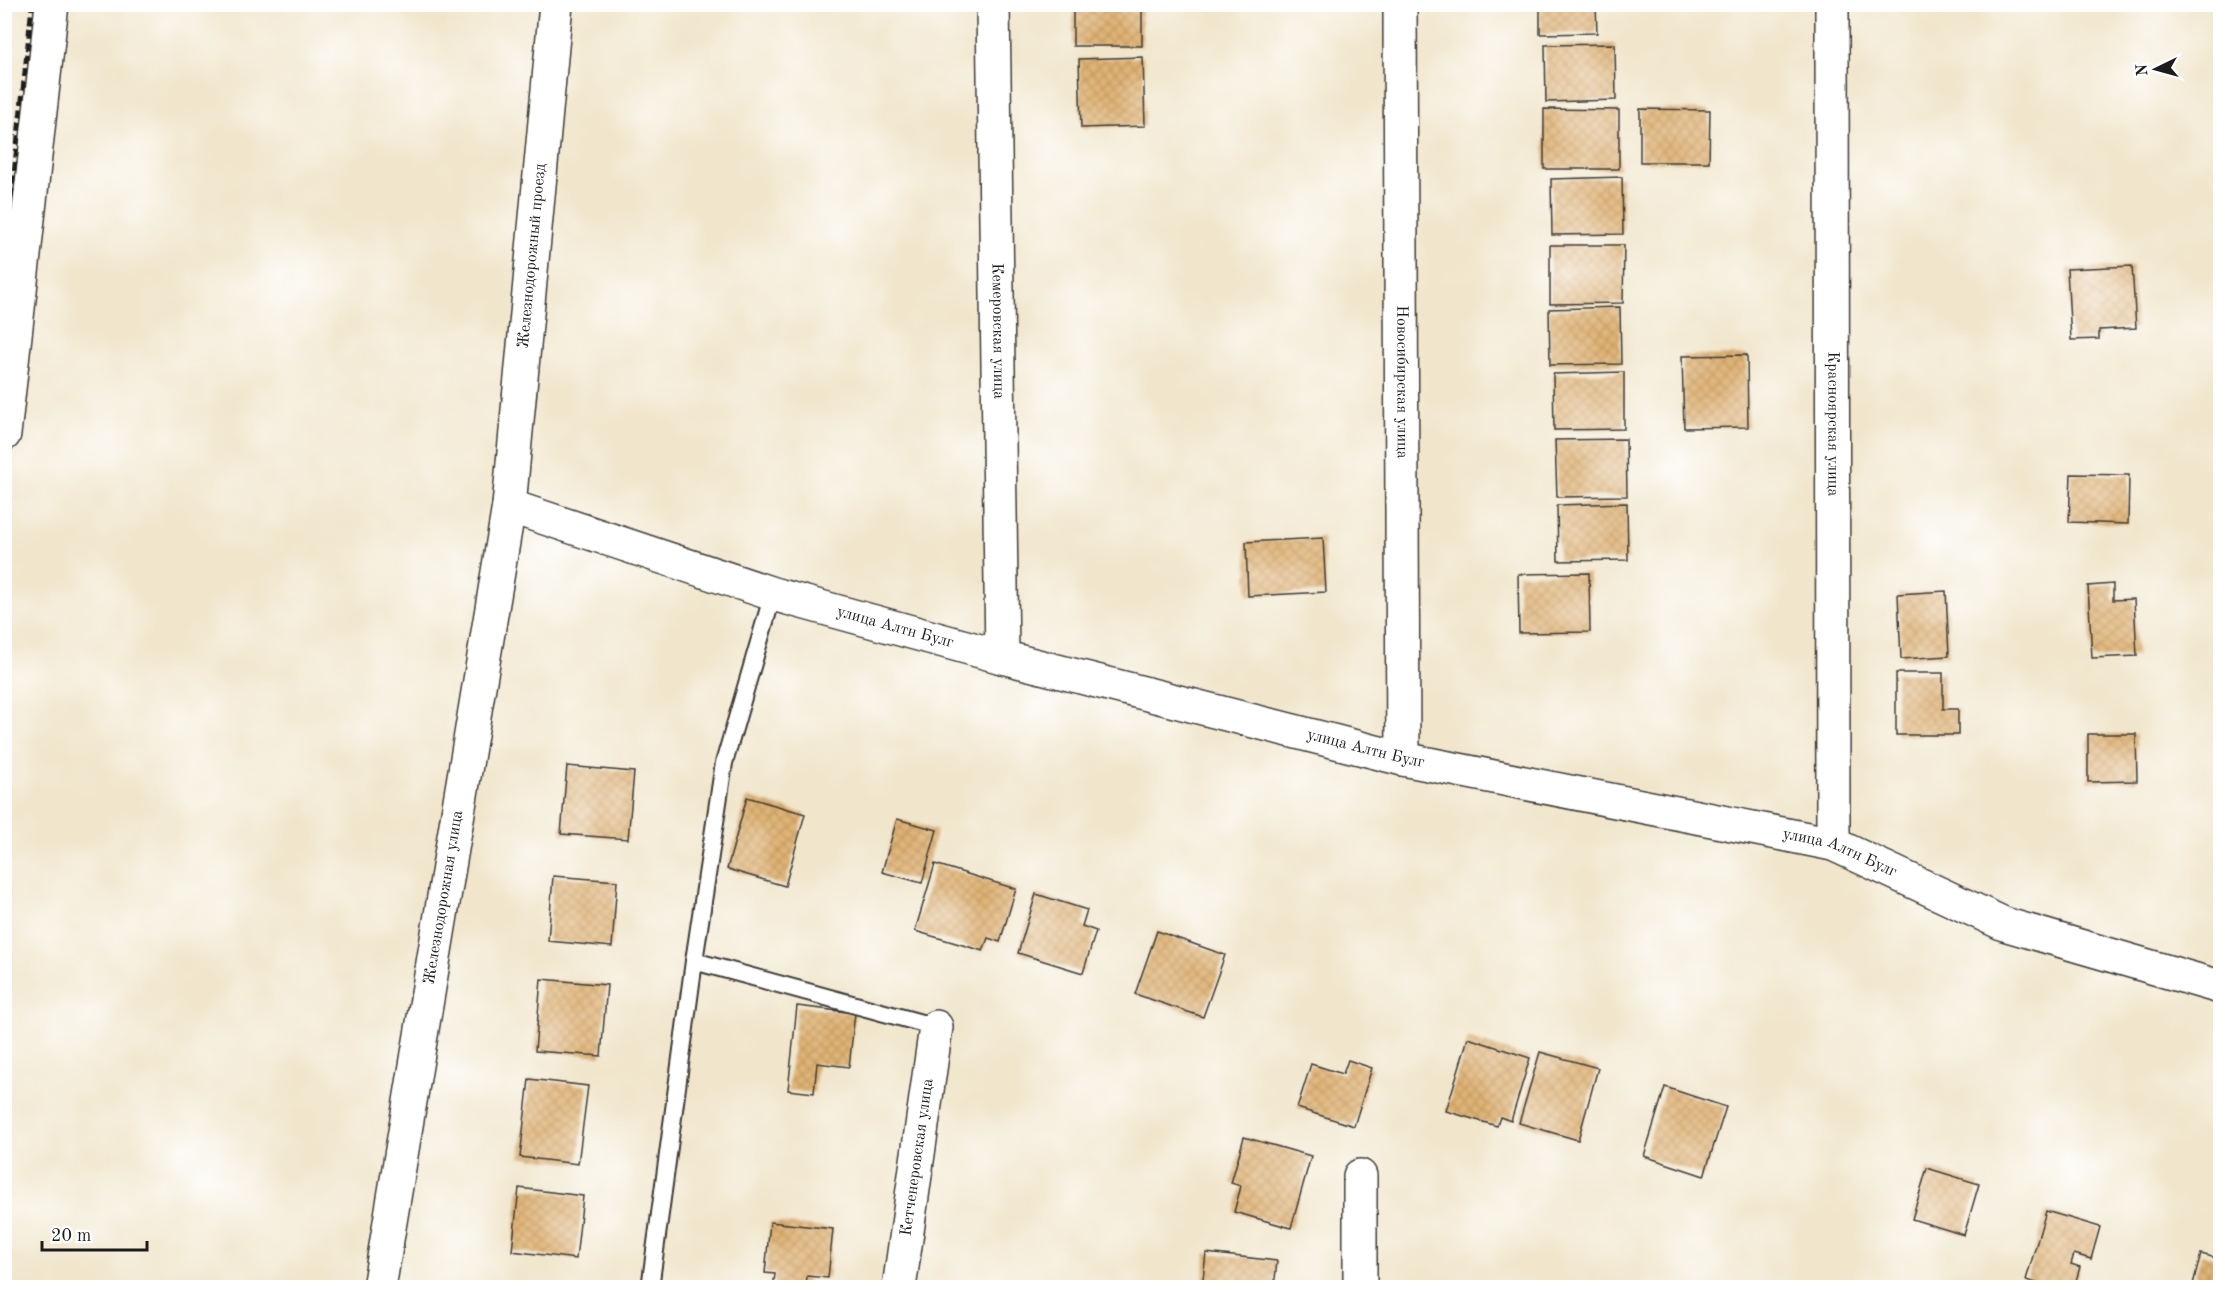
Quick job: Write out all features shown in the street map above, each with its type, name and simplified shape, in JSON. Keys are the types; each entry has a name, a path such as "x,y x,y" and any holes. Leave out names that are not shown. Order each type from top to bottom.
{"street":[{"path":"4,434 52,4"},
{"name":"Железнодорожный проезд","path":"509,506 556,4"},
{"name":"Кемеровская улица","path":"993,4 1002,657"},
{"name":"Новосибирская улица","path":"1400,4 1403,759"},
{"name":"Красноярская улица","path":"1832,4 1833,844"},
{"name":"улица Алтн Булг","path":"509,506 773,594 1002,657 1403,759 1833,844 2004,924 2220,987"},
{"name":"Железнодорожная улица","path":"379,1287 509,506"},
{"name":"Кетченеровская улица","path":"899,1287 936,1027"},
{"path":"1360,1176 1360,1287"}],"lane":[{"path":"650,1287 694,961 724,764 773,594"},
{"path":"694,961 936,1027"}],"building":[{"path":"1073,4 1142,4 1142,46 1073,46"},
{"path":"1540,4 1596,4 1597,33 1540,34"},
{"path":"1615,44 1616,100 1546,102 1545,45"},
{"path":"1143,57 1145,126 1081,128 1079,59"},
{"path":"1544,109 1619,110 1619,169 1544,169"},
{"path":"1640,109 1710,110 1709,162 1640,162"},
{"path":"1622,177 1623,234 1552,235 1551,179"},
{"path":"1550,245 1624,245 1623,303 1550,304"},
{"path":"2132,266 2136,328 2099,330 2099,339 2071,340 2067,269"},
{"path":"1620,307 1621,364 1550,365 1549,309"},
{"path":"1747,355 1748,427 1684,428 1682,356"},
{"path":"1624,372 1624,429 1554,430 1553,374"},
{"path":"1626,439 1627,496 1557,497 1555,440"},
{"path":"2071,474 2129,475 2128,524 2069,522"},
{"path":"1627,503 1628,560 1558,561 1557,505"},
{"path":"1323,538 1326,592 1248,596 1246,542"},
{"path":"1589,573 1590,632 1519,633 1518,574"},
{"path":"2113,584 2113,600 2134,599 2137,656 2092,658 2088,586"},
{"path":"1946,591 1949,656 1901,659 1898,594"},
{"path":"1896,673 1943,673 1943,709 1958,709 1958,735 1896,735"},
{"path":"2088,734 2136,734 2137,781 2088,782"},
{"path":"567,766 634,772 628,839 561,834"},
{"path":"747,797 805,814 785,886 727,869"},
{"path":"897,819 937,830 922,883 882,872"},
{"path":"935,864 1016,889 1000,942 988,938 983,951 915,931"},
{"path":"553,876 617,881 612,947 548,941"},
{"path":"1036,894 1087,910 1082,926 1096,931 1083,973 1018,953"},
{"path":"1157,931 1225,955 1203,1017 1135,994"},
{"path":"541,979 607,985 601,1056 535,1051"},
{"path":"797,1006 855,1013 849,1067 817,1063 814,1093 788,1090"},
{"path":"1468,1038 1530,1058 1511,1121 1500,1117 1497,1126 1446,1111"},
{"path":"1540,1052 1598,1068 1578,1140 1519,1123"},
{"path":"1348,1060 1372,1068 1354,1126 1297,1108 1311,1064 1343,1074"},
{"path":"529,1079 588,1086 578,1164 520,1157"},
{"path":"1665,1087 1726,1107 1704,1176 1644,1156"},
{"path":"1244,1137 1311,1156 1291,1228 1234,1212 1241,1186 1231,1183"},
{"path":"1927,1168 1979,1184 1964,1235 1912,1219"},
{"path":"519,1188 583,1196 576,1259 512,1251"},
{"path":"2046,1211 2100,1227 2091,1259 2074,1254 2071,1264 2080,1267 2074,1288 2053,1288 2026,1280"},
{"path":"770,1222 833,1229 828,1278 807,1276 806,1288 773,1288 775,1274 765,1273"},
{"path":"1206,1253 1277,1261 1274,1288 1202,1288"},
{"path":"2201,1254 2220,1259 2220,1288 2192,1288"}],"railway":[{"path":"4,265 32,4"}]}
